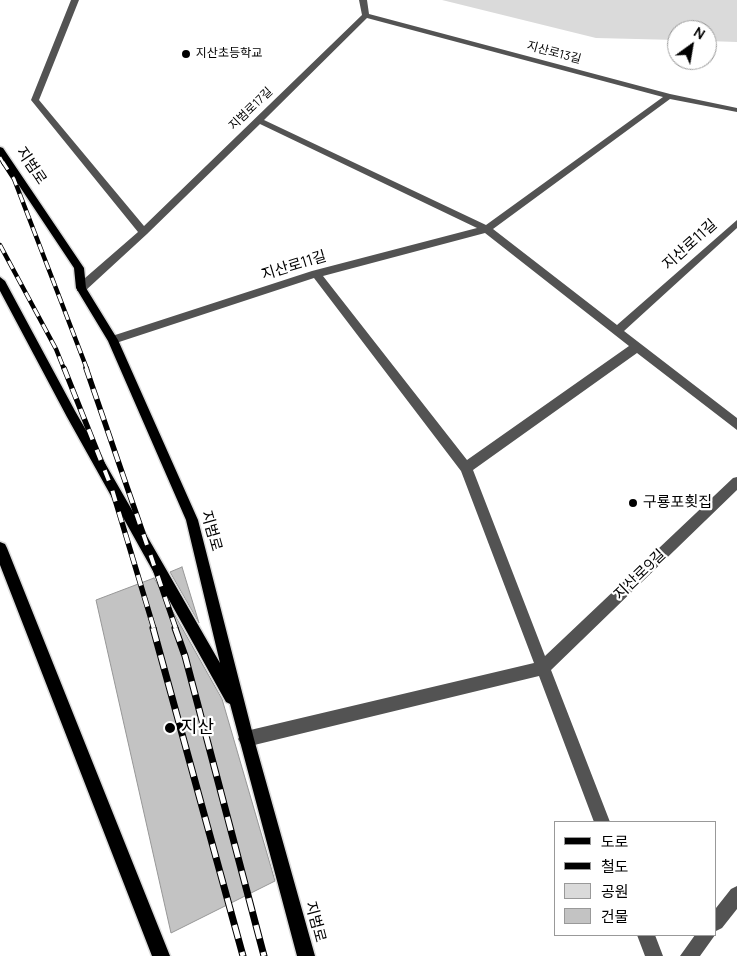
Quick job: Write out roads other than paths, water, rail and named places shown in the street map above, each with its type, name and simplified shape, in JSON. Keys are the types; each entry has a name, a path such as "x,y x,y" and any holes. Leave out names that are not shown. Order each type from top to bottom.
{"main road":[{"name":"지범로","path":"0,150 79,268 81,288 113,340 192,520 246,739 306,956"},
{"path":"0,281 71,414 239,710"},
{"path":"0,548 161,956"}],"street":[{"path":"75,0 35,100 144,232"},
{"path":"363,0 366,15"},
{"name":"지범로17길","path":"81,288 144,232 366,15"},
{"name":"지산로13길","path":"366,15 669,96 737,110"},
{"name":"지산로11길","path":"113,340 316,274 487,229 669,96"},
{"path":"258,120 487,229 737,425"},
{"name":"지산로11길","path":"618,330 737,223"},
{"path":"316,274 466,468 602,821"},
{"path":"466,468 638,346"},
{"name":"지산로9길","path":"543,668 737,482"},
{"path":"246,739 543,668"},
{"path":"717,921 737,895"},
{"path":"646,936 654,956"},
{"path":"689,956 705,936"}],"railway":[{"path":"0,157 4,164"},
{"path":"3,162 14,179 87,369"},
{"path":"0,245 56,349 64,369"},
{"path":"64,368 111,486 154,629"},
{"path":"86,368 176,629"},
{"path":"153,628 243,956"},
{"path":"175,628 185,656 264,956"}],"place":[{"name":"지산초등학교","path":"186,54"},
{"name":"구룡포횟집","path":"633,503"},
{"name":"지산","path":"170,728"}]}
